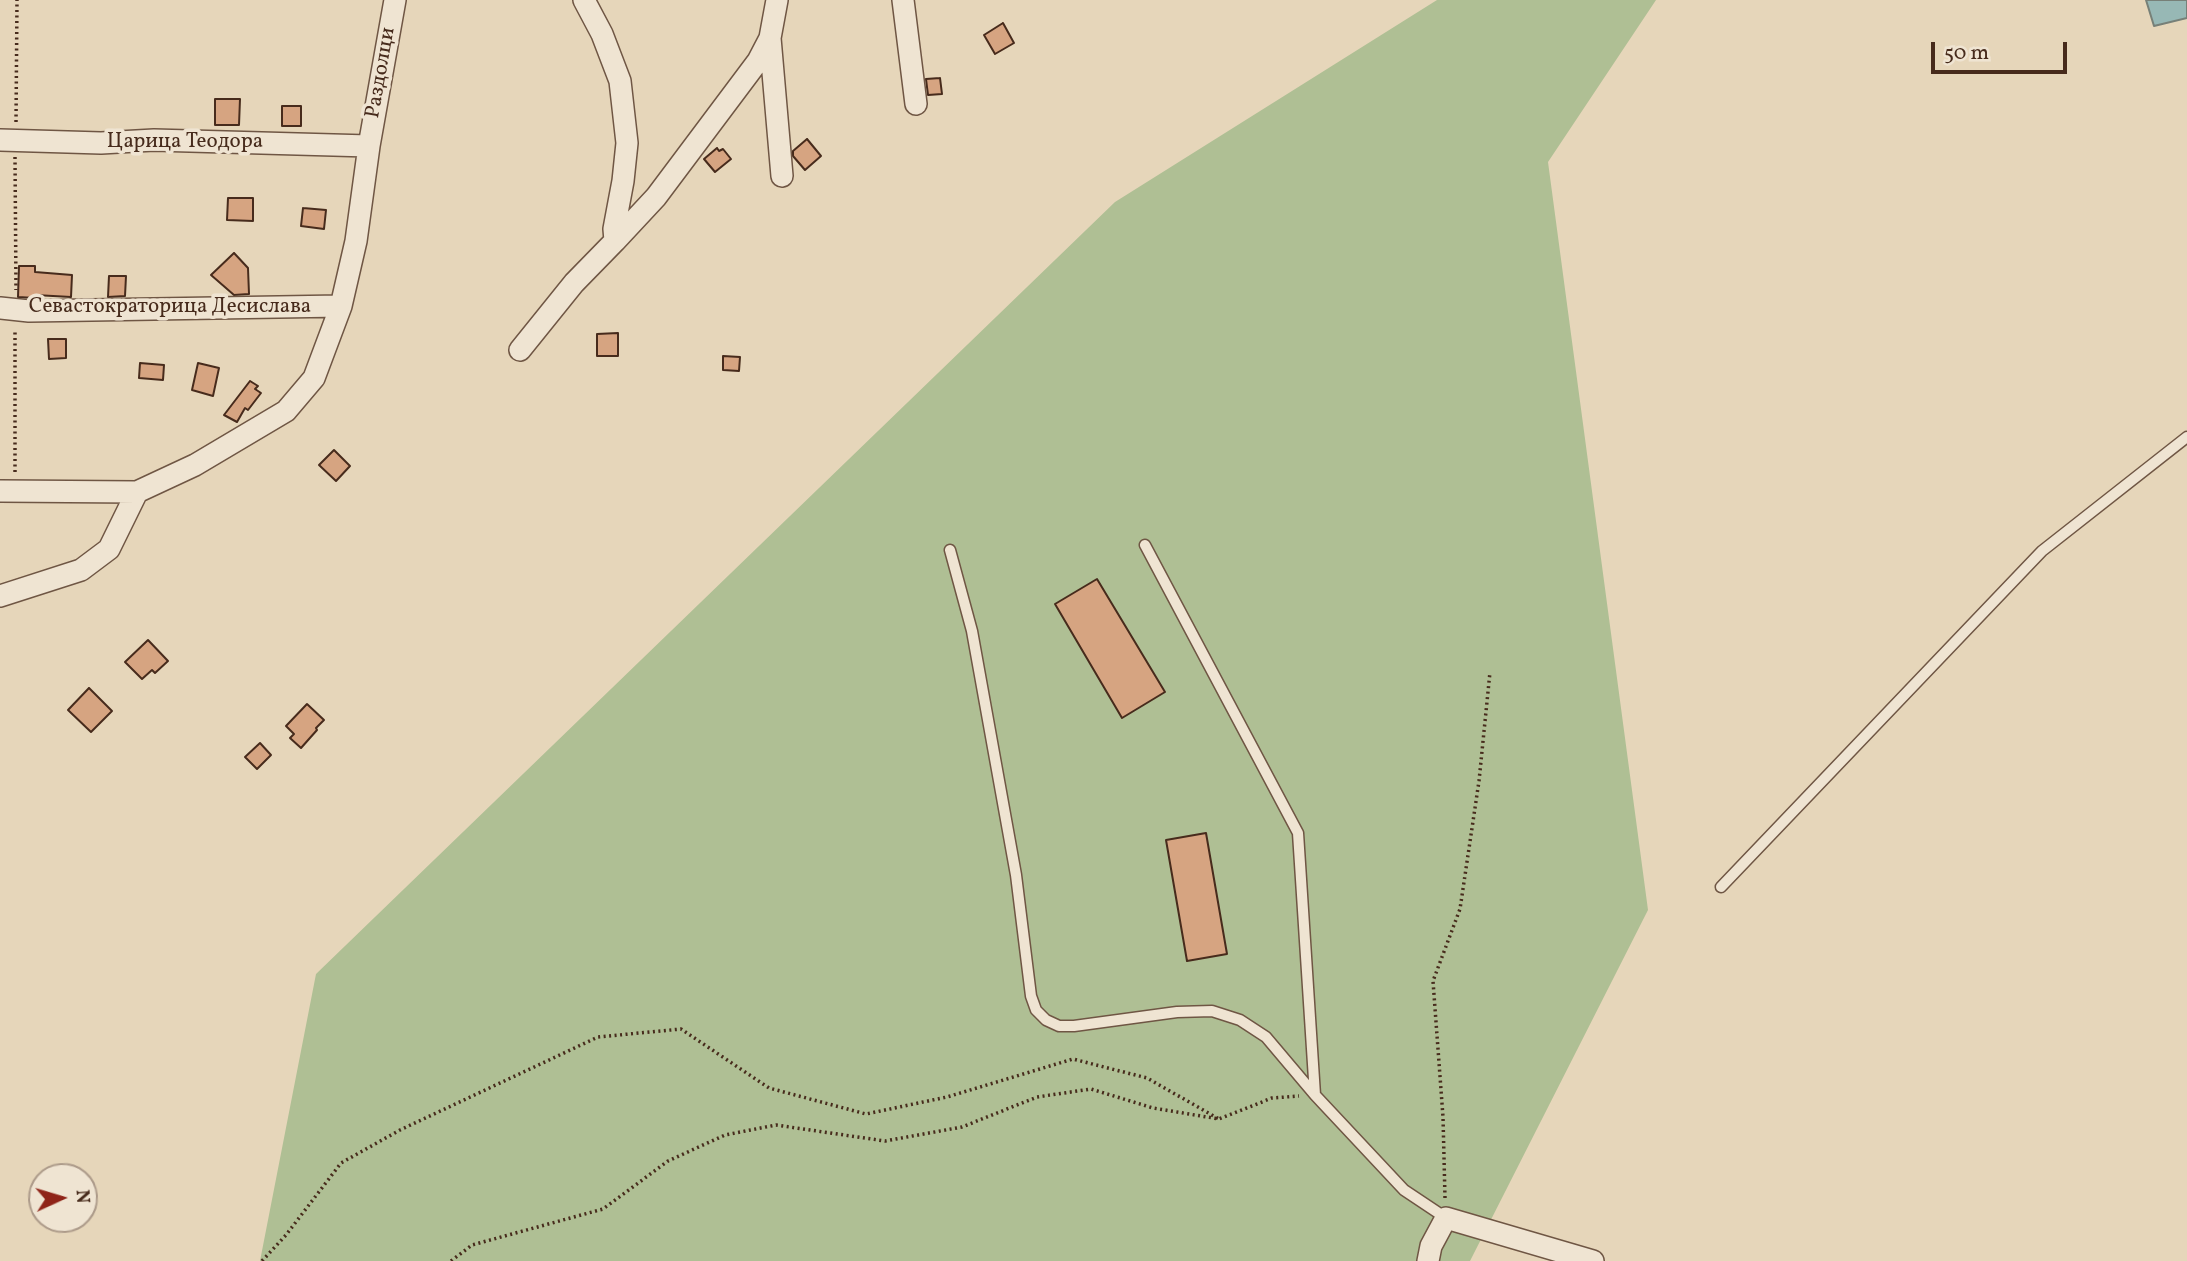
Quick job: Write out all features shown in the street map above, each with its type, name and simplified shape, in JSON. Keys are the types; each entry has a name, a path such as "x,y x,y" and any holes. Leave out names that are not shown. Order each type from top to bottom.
{"street":[{"name":"Раздолци","path":"137,492 195,465 286,411 314,378 341,306 356,241 369,146 395,0"},
{"path":"583,0 602,34 620,81 627,143 614,229 615,241"},
{"path":"777,0 770,38 782,176"},
{"path":"903,0 916,104"},
{"path":"520,350 574,283 656,197 758,61 770,38"},
{"name":"Царица Теодора","path":"0,140 101,143 154,140 369,146"},
{"name":"Севастократорица Десислава","path":"8,308 29,311 341,306"},
{"path":"0,596 81,570 109,549 137,492 7,491"},
{"path":"1428,1261 1431,1246 1446,1217 1593,1261"}],"lane":[{"path":"1721,887 2042,551 2187,438"},
{"path":"1145,545 1298,833 1315,1095"},
{"path":"950,550 972,631 1016,875 1031,996 1036,1010 1046,1020 1059,1026 1177,1012 1212,1011 1240,1020 1266,1037 1315,1095 1404,1190 1446,1217"}],"path":[{"path":"7,491 8,308"},
{"path":"1446,1217 1443,1117 1433,981 1460,909 1479,781 1490,672"},
{"path":"262,1261 286,1235 341,1163 400,1130 597,1037 681,1029 769,1088 866,1114 947,1097 1073,1059 1147,1078 1219,1119"},
{"path":"451,1261 472,1245 603,1209 667,1161 724,1135 776,1125 885,1141 962,1127 1037,1097 1091,1089 1153,1108 1219,1119 1272,1098 1315,1095"}],"green space":[{"path":"1437,0 1656,0 1548,162 1648,910 1470,1261 260,1261 316,974 1115,202"}],"water":[{"path":"2146,0 2187,0 2187,18 2154,26"}],"building":[{"path":"1003,23 1014,43 995,54 984,35"},
{"path":"940,78 942,94 928,95 926,79"},
{"path":"215,99 240,99 239,125 215,125"},
{"path":"282,106 301,106 301,126 282,126"},
{"path":"807,139 821,156 805,170 793,156 793,151"},
{"path":"717,148 719,151 723,149 731,159 715,172 704,159"},
{"path":"228,198 253,198 253,221 227,220"},
{"path":"303,208 326,210 324,229 301,226"},
{"path":"234,253 248,268 249,294 234,295 211,275"},
{"path":"19,266 35,266 35,272 72,275 71,297 18,297"},
{"path":"109,276 126,276 125,296 108,297"},
{"path":"618,333 618,356 597,356 597,334"},
{"path":"48,339 66,339 66,358 49,359"},
{"path":"723,356 740,357 739,371 723,370"},
{"path":"140,363 164,365 163,380 139,378"},
{"path":"198,363 219,368 213,396 192,390"},
{"path":"250,381 258,386 255,389 261,393 248,410 245,408 237,422 224,415"},
{"path":"334,450 350,466 336,481 319,465"},
{"path":"1097,579 1165,692 1122,718 1055,604"},
{"path":"148,640 168,661 155,673 152,670 142,679 125,662"},
{"path":"89,688 112,711 91,732 68,710"},
{"path":"307,704 324,720 301,748 290,738 294,734 286,726"},
{"path":"260,743 271,755 257,769 245,757"},
{"path":"1206,833 1227,954 1187,961 1166,840"}]}
